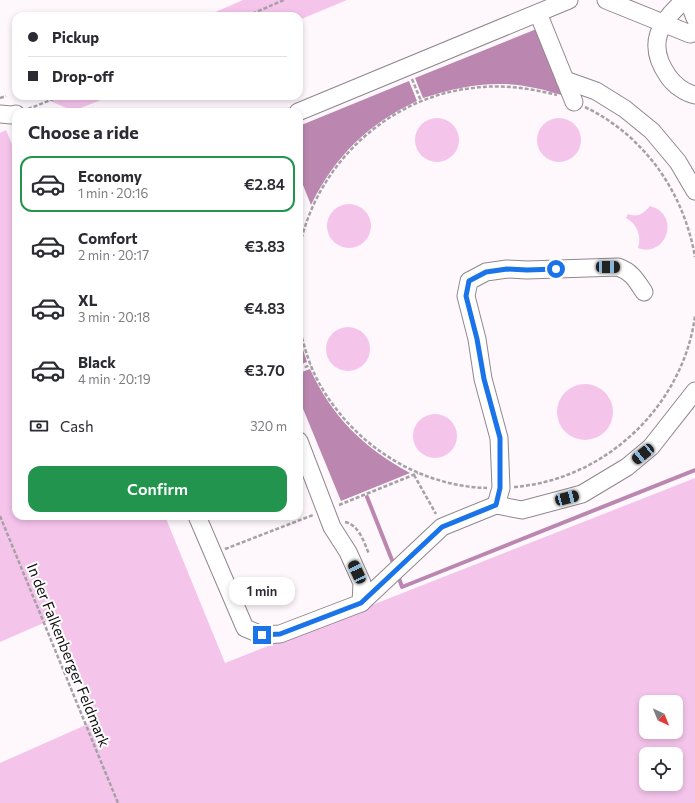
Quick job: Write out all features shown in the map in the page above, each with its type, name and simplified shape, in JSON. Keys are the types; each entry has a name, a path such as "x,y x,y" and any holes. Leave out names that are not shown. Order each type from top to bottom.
{"lane":[{"path":"303,110 568,0"},
{"path":"606,0 690,34 695,30"},
{"path":"695,18 686,0 673,10 663,23 656,46 661,66 673,83 690,94 695,95"},
{"path":"538,13 574,102"},
{"path":"565,80 596,91 625,109 652,131 678,162 695,191"},
{"path":"0,114 12,115"},
{"path":"496,505 500,488 500,438 484,379 477,339 466,296 469,281 486,272 507,269 527,270 618,267 627,270 644,292"},
{"path":"199,520 245,628 262,635 280,634 361,603 442,527 496,505 522,510 582,494 626,467 652,447 695,391"},
{"path":"303,451 332,527 348,552 362,583 361,603"}],"path":[{"path":"256,12 284,0"},
{"path":"406,67 421,101"},
{"path":"303,235 315,200 325,182 351,148 384,121 402,110 438,95 472,88 506,86 541,91 574,102 593,111 622,130 643,149 668,182 678,201 688,227 695,257"},
{"path":"0,98 6,96"},
{"path":"32,108 51,100"},
{"path":"303,368 311,365"},
{"path":"414,475 442,527"},
{"name":"In der Falkenberger Feldmark","path":"0,516 118,803"}],"shaded area":[{"path":"243,0 347,0 303,18 303,12 215,12"},
{"path":"539,28 568,97 521,85 493,84 450,90 423,98 415,78"},
{"path":"409,81 417,101 383,120 355,143 331,171 320,187 311,205 303,185 303,124"},
{"path":"48,100 101,100 81,108 66,108"},
{"path":"433,118 441,118 453,124 459,136 459,144 453,156 441,162 433,162 421,156 415,144 415,136 421,124"},
{"path":"555,118 563,118 575,124 581,136 581,144 575,156 563,162 555,162 543,156 537,144 537,136 543,124"},
{"path":"6,130 12,144 12,520 167,520 225,663 695,478 695,803 0,803 0,763 88,724 95,714 55,618 0,642 0,133"},
{"path":"345,204 353,204 365,210 371,222 371,230 365,242 353,248 345,248 333,242 327,230 327,222 333,210"},
{"path":"650,206 660,211 665,217 667,225 666,234 663,241 656,247 648,249 638,248 638,231 636,227 626,218 628,214 640,214"},
{"path":"344,327 352,327 364,333 370,345 370,353 364,365 352,371 344,371 332,365 326,353 326,345 332,333"},
{"path":"303,350 307,362 303,364"},
{"path":"310,369 328,402 351,430 378,453 410,473 341,501 303,409 303,372"},
{"path":"585,384 596,387 605,392 610,401 613,412 610,423 605,432 596,437 585,440 574,437 565,432 560,423 557,412 560,401 565,392 574,387"},
{"path":"431,414 439,414 451,420 457,432 457,440 451,452 439,458 431,458 419,452 413,440 413,432 419,420"}],"waterway":[{"path":"398,575 402,587 695,470"},
{"path":"367,497 394,565"}],"route":[{"path":"262,635 280,634 361,603 442,527 496,505 500,488 500,438 484,379 477,339 466,296 469,281 486,272 507,269 556,269"}]}
